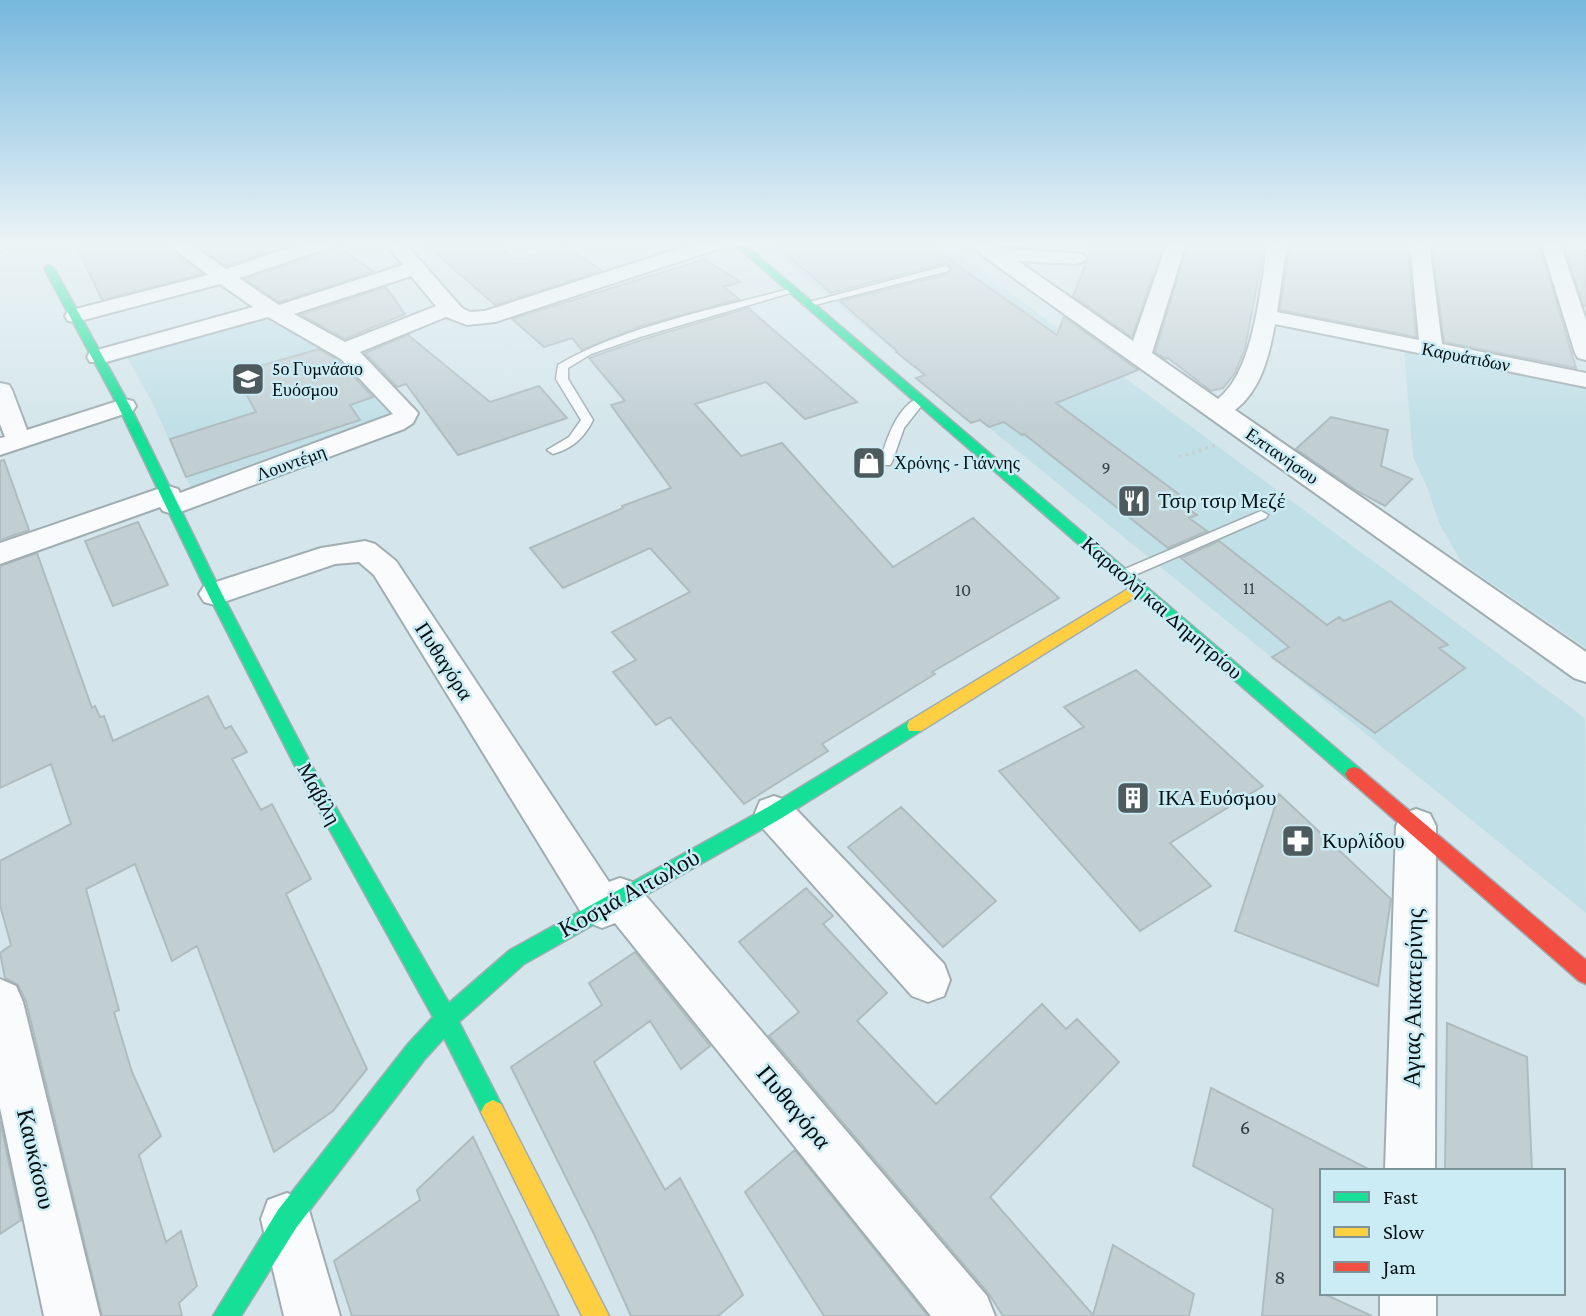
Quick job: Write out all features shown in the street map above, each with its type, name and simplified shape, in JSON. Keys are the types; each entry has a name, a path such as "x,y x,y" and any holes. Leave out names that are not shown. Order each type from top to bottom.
{"street":[{"name":"Μαβίλη","path":"69,304 124,406 215,594 306,771 446,1018 596,1316"},
{"path":"76,316 120,304"},
{"path":"264,304 343,351 449,308"},
{"path":"98,357 296,304"},
{"path":"446,304 467,319 487,317 526,304"},
{"name":"Καραολή και Δημητρίου","path":"807,304 1586,974"},
{"name":"Επτανήσου","path":"1064,304 1586,669"},
{"path":"1139,357 1157,304"},
{"path":"1217,411 1230,403 1251,371 1267,304"},
{"path":"1426,304 1431,350"},
{"path":"1578,307 1586,353"},
{"name":"Καρυάτιδων","path":"1265,316 1586,380"},
{"name":"Λουντέμη","path":"0,554 171,500 398,423 405,416 403,408 343,351"},
{"path":"0,390 9,444 124,406"},
{"name":"Πυθαγόρα","path":"215,594 332,555 365,551 385,568 611,902 967,1316"},
{"name":"Κοσμά Αιτωλού","path":"226,1316 287,1219 354,1129 446,1018 517,957 774,813 1138,588"},
{"path":"774,813 928,980"},
{"name":"Αγιας Αικατερίνης","path":"1410,1169 1416,826"},
{"name":"Καυκάσου","path":"0,1002 72,1316"},
{"path":"287,1219 313,1316"},
{"path":"1408,1295 1408,1316"}],"lane":[{"path":"553,450 570,444 582,432 587,420 562,379 562,367 574,358 636,335 744,304"},
{"path":"886,462 893,435 905,414 920,400"},
{"path":"1123,575 1261,515"}],"shaded area":[{"path":"838,304 1026,304 1585,718 1586,913"},
{"name":"5ο Γυμνάσιο Ευόσμου","path":"266,314 331,354 391,414 191,488 153,404 125,354"},
{"path":"1404,351 1586,387 1586,648 1462,563 1439,523 1413,457"}],"building":[{"path":"333,304 398,304 405,314 345,339 301,315"},
{"path":"559,304 720,304 639,327 582,350 572,338 544,347 512,319"},
{"path":"844,304 1013,304 1057,335 1064,317 1138,370 1056,403 1180,495 1173,497 1197,515 1189,518 1207,531 1168,548 1024,434 1004,422 989,427 980,420 971,423 916,378 925,375"},
{"path":"1085,304 1143,304 1132,337"},
{"path":"1169,304 1253,304 1245,348 1235,373 1223,388 1211,391 1168,358 1155,352"},
{"path":"1281,304 1413,304 1416,337 1280,310"},
{"path":"1439,304 1557,304 1576,368 1444,342"},
{"path":"748,308 857,402 805,419 766,382 695,404 741,456 782,443 893,567 973,518 1059,598 932,672 935,674 822,744 828,751 744,804 670,717 656,725 613,672 636,660 612,632 690,592 650,548 563,588 530,548 623,508 622,506 671,488 611,405 625,401 589,358"},
{"path":"408,335 490,402 539,386 567,418 458,455 406,384 397,387 365,353"},
{"path":"319,349 339,361 373,397 350,405 360,420 186,477 170,439 256,412 235,373"},
{"path":"1331,417 1388,430 1381,466 1412,479 1385,506 1357,491 1296,449"},
{"path":"4,460 29,530 0,540 0,461"},
{"path":"138,522 168,585 113,606 85,541"},
{"path":"1219,541 1327,625 1339,617 1344,621 1390,601 1448,645 1439,648 1465,668 1375,733 1272,657 1289,647 1181,558"},
{"path":"37,553 92,708 95,706 100,717 104,716 113,741 208,696 225,729 231,726 247,752 232,759 261,810 272,804 311,879 286,894 367,1069 333,1111 274,1152 197,946 172,961 135,864 86,889 119,1010 114,1012 132,1072 161,1136 139,1155 166,1242 181,1231 197,1286 179,1303 182,1316 102,1316 26,1001 18,985 5,978 0,953 11,945 0,905 0,861 71,824 51,764 0,788 0,566"},
{"name":"ΙΚΑ Ευόσμου","path":"1136,670 1263,786 1170,843 1211,886 1140,931 999,771 1084,727 1064,707"},
{"path":"1279,794 1391,899 1378,986 1235,931"},
{"path":"901,807 996,901 943,947 848,847"},
{"path":"806,888 833,916 823,924 887,993 857,1021 936,1104 1042,1004 1066,1029 1077,1019 1119,1062 990,1197 1093,1315 1113,1245 1194,1294 1189,1316 1003,1316 989,1294 769,1036 799,1012 739,942"},
{"path":"635,952 710,1046 681,1069 650,1021 594,1062 665,1190 680,1178 743,1295 718,1316 631,1316 594,1234 511,1067 602,1005 589,983"},
{"path":"1447,1023 1527,1057 1532,1169 1445,1169"},
{"path":"1211,1088 1368,1169 1320,1169 1320,1295 1326,1295 1372,1316 1262,1316 1273,1209 1193,1166"},
{"path":"0,1121 21,1220 0,1234"},
{"path":"473,1137 559,1316 352,1316 334,1261 420,1200 417,1190"},
{"path":"795,1150 928,1316 824,1316 745,1192"}],"traffic: fast":[{"path":"69,304 124,406 215,594 306,771 446,1019 493,1112"},
{"path":"808,304 1354,774"},
{"path":"226,1316 287,1219 416,1052 446,1019 517,957 774,813 915,726"}],"traffic: slow":[{"path":"915,726 1138,588"},
{"path":"493,1112 596,1316"}],"traffic: jam":[{"path":"1354,774 1586,974"}],"place":[{"name":"5ο Γυμνάσιο Ευόσμου","path":"248,379"},
{"name":"Χρόνης - Γιάννης","path":"869,463"},
{"name":"Τσιρ τσιρ Μεζέ","path":"1134,501"},
{"name":"ΙΚΑ Ευόσμου","path":"1133,798"},
{"name":"Κυρλίδου","path":"1298,841"}]}
